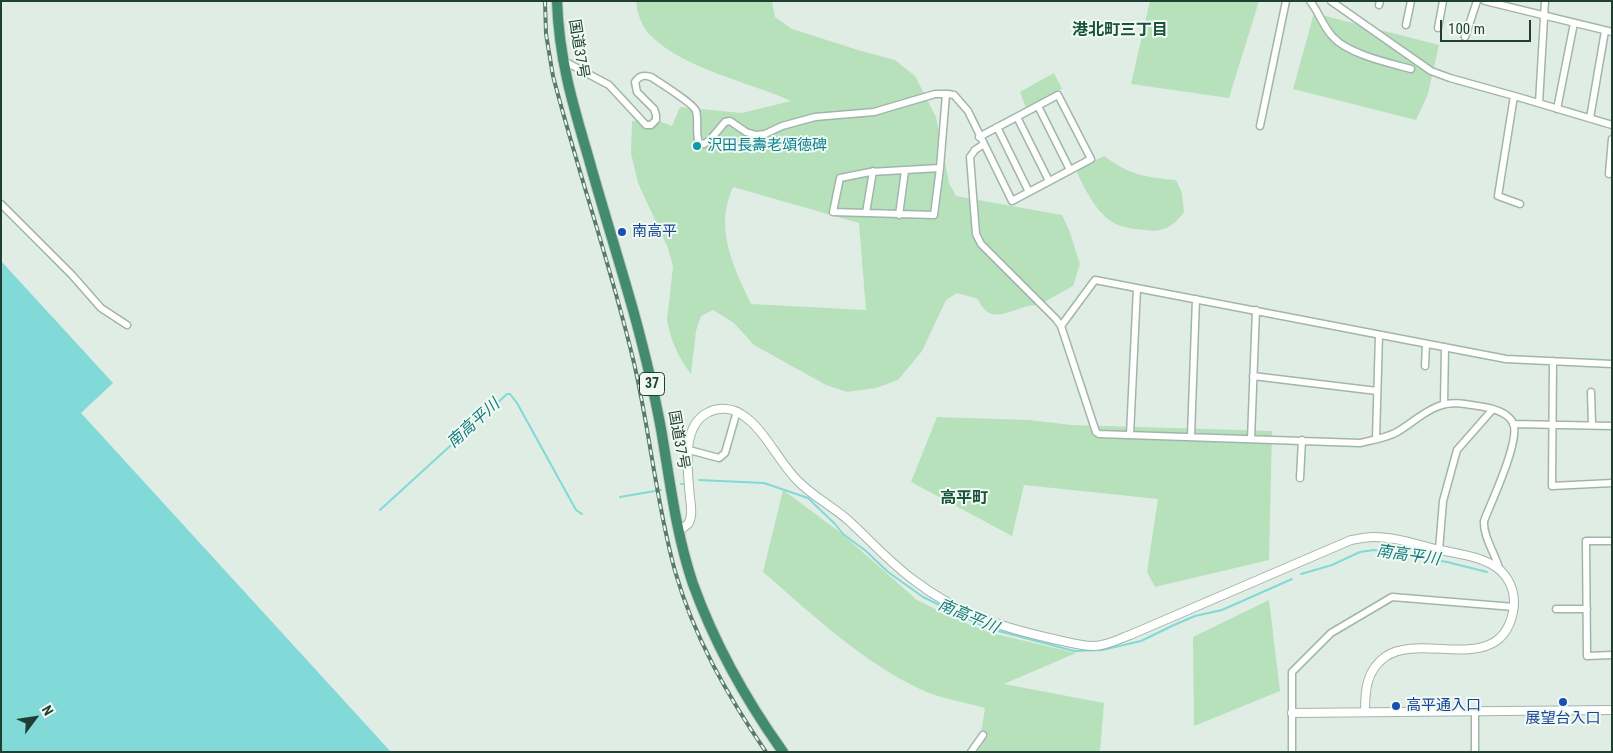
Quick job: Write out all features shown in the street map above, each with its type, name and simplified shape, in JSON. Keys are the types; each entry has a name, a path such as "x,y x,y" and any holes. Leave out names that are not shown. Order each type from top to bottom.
{"highway":[{"name":"国道37号","path":"556,1 562,60 571,98 645,356 661,428 679,531 693,584 736,681 783,752"}],"street":[{"path":"1260,126 1286,1"},
{"path":"1310,1 1332,37 1344,46 1378,60 1411,69"},
{"path":"1331,1 1431,71 1612,125"},
{"path":"1406,25 1411,1"},
{"path":"1438,28 1443,1"},
{"path":"1465,37 1477,1"},
{"path":"1485,1 1609,31 1590,118"},
{"path":"1539,103 1545,1"},
{"path":"1557,109 1574,22"},
{"path":"562,60 609,84 646,125 651,125 656,120 656,115 654,109 637,92 635,82 638,77 644,75 651,76 694,107 697,118 696,136 700,143 704,144 710,140 725,122 730,121 746,132 756,135 765,134 782,126 815,117 874,112 935,94 946,94 954,95 968,111 979,136 1012,201 1091,160 1058,95 979,136"},
{"path":"940,168 873,172 840,178 833,212 934,215 940,168 946,94"},
{"path":"1514,96 1498,196 1520,204"},
{"path":"1038,106 1070,170"},
{"path":"1017,117 1049,181"},
{"path":"997,127 1029,192"},
{"path":"1609,174 1612,139"},
{"path":"984,144 974,150 970,157 976,234 981,244 1061,326 1096,432 1099,434 1360,443 1396,432 1429,411 1444,404 1459,403 1493,409 1500,412 1514,424 1516,434 1483,527 1498,560 1500,571"},
{"path":"899,215 905,171"},
{"path":"866,213 873,172"},
{"path":"1,204 72,275 101,308 127,325"},
{"path":"1061,326 1095,280 1506,359 1612,364"},
{"path":"1130,435 1137,288"},
{"path":"1191,436 1196,299"},
{"path":"1251,439 1256,310"},
{"path":"1376,439 1379,335"},
{"path":"1425,366 1426,344"},
{"path":"1444,404 1445,347"},
{"path":"1553,361 1552,486 1612,484"},
{"path":"1253,376 1377,391"},
{"path":"1591,392 1592,425"},
{"path":"679,531 688,524 691,514 688,450 690,432 700,418 711,410 720,408 737,411 748,419 758,429 798,482 818,499 843,516 916,582 957,608 977,618 1018,631 1072,644 1094,646 1130,635 1350,540 1384,537 1482,560 1500,571 1512,587 1514,607 1512,617 1504,633 1497,640 1482,648 1403,650 1386,656 1376,666 1368,680 1365,712"},
{"path":"1439,550 1443,501 1457,450 1493,409"},
{"path":"688,450 719,458 725,453 737,411"},
{"path":"1514,424 1612,426"},
{"path":"1300,478 1302,440"},
{"path":"1612,541 1586,541 1587,656 1612,655"},
{"path":"1292,752 1292,672 1331,633 1392,597 1514,607"},
{"path":"1556,609 1587,609"},
{"path":"1292,713 1612,710"},
{"path":"1475,711 1475,752"},
{"path":"971,752 983,735"}],"green space":[{"path":"636,1 772,1 775,17 792,29 895,60 915,76 936,117 949,183 956,196 1062,215 1080,264 1073,286 1039,305 1031,305 997,314 990,313 983,308 978,299 957,293 946,300 922,351 898,380 876,388 847,392 826,385 754,345 734,323 713,310 701,316 696,331 691,374 673,342 667,320 673,267 668,248 638,183 631,153 632,121 656,120 672,126 680,107 742,113 791,101 681,58 665,48 645,29","holes":["733,187 859,223 866,310 751,304 732,261 728,247 725,217"]},
{"path":"1150,1 1259,1 1229,98 1131,84"},
{"path":"1314,13 1439,45 1428,94 1416,120 1293,89"},
{"path":"1054,73 1062,89 1026,108 1020,92"},
{"path":"1104,156 1138,174 1176,180 1182,193 1184,212 1176,222 1162,230 1151,231 1125,227 1108,219 1091,200 1076,170"},
{"path":"937,417 1029,420 1072,425 1272,431 1269,560 1155,587 1147,572 1158,499 1024,485 1012,536 911,482"},
{"path":"783,490 841,533 917,600 991,633 1076,653 1004,684 1104,703 1100,752 978,752 985,708 929,693 900,679 859,652 819,621 763,572"},
{"path":"1269,600 1280,691 1194,726 1193,637"}],"water":[{"path":"1,261 113,383 81,413 391,752 1,752"}],"waterway":[{"name":"南高平川","path":"380,510 507,394 510,394 517,403 576,510 582,514"},
{"name":"南高平川","path":"699,480 764,483 808,498 843,534 866,551 888,572 923,597 987,628 1074,651 1102,650 1141,641 1195,616 1222,610 1292,579"},
{"name":"南高平川","path":"620,497 661,490"},
{"name":"南高平川","path":"1301,574 1332,565 1360,552 1374,550 1447,562 1487,572"}],"railway":[{"path":"545,1 546,34 553,76 634,363 668,545 675,571 692,619 713,665 738,709 766,752"}],"place":[{"name":"沢田長壽老頌徳碑","path":"697,146"},
{"name":"南高平","path":"622,232"},
{"name":"展望台入口","path":"1563,702"},
{"name":"高平通入口","path":"1396,706"}],"district":[{"name":"港北町三丁目","path":"1120,31"},
{"name":"高平町","path":"964,499"}]}
